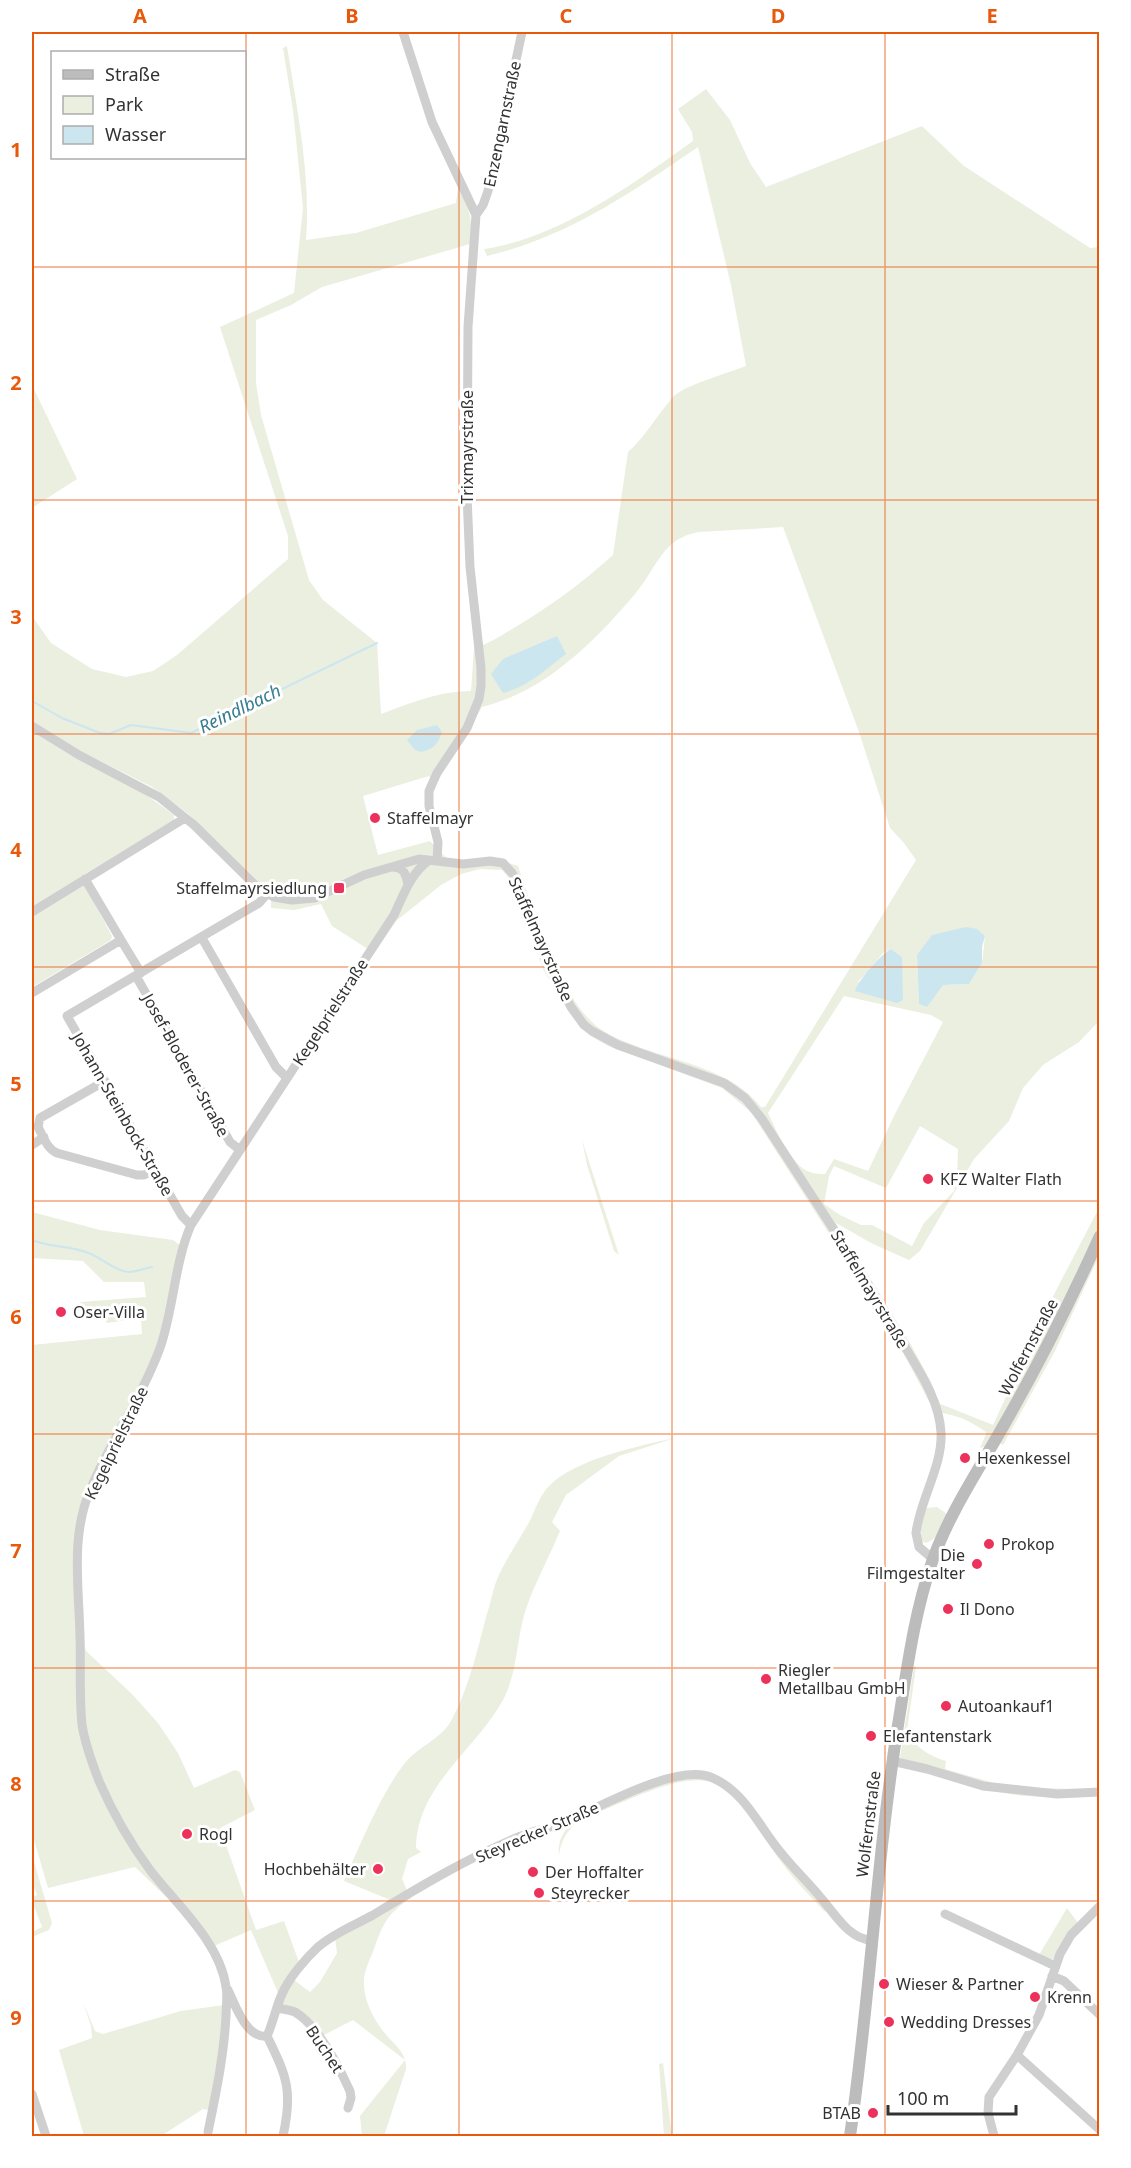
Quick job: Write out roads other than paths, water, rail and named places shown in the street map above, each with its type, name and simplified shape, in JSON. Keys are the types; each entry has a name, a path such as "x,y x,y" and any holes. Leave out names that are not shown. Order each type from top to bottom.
{"main road":[{"name":"Wolfernstraße","path":"850,2136 861,2058 871,1940 892,1761 915,1628 933,1559 949,1523 1040,1361 1072,1299 1100,1236"}],"street":[{"name":"Trixmayrstraße","path":"403,32 432,122 476,215 468,327 467,495 470,567 481,686 479,699 467,728 437,773 429,791 429,806 438,842 433,861"},
{"name":"Enzengarnstraße","path":"476,215 488,191 522,32"},
{"path":"32,726 79,755 151,792 185,818 267,894"},
{"path":"32,912 185,818"},
{"name":"Staffelmayrstraße","path":"267,894 283,900 315,898 364,875 411,861 463,864 497,862 508,867 518,883 552,973 584,1025 618,1046 714,1078 734,1089 753,1107 856,1263 932,1398 938,1414 941,1441 916,1533 919,1547 933,1559"},
{"name":"Kegelprielstraße","path":"208,2132 219,2083 227,1988 222,1971 206,1939 149,1869 110,1803 91,1757 83,1727 80,1694 77,1547 79,1525 90,1488 153,1366 167,1325 184,1240 191,1225 394,915 408,885 420,867 433,861"},
{"path":"392,867 400,867 403,870 408,885"},
{"name":"Josef-Bloderer-Straße","path":"85,879 121,940 230,1142 240,1150"},
{"name":"Johann-Steinbock-Straße","path":"191,1225 182,1216 66,1016 202,938 259,903 267,894"},
{"path":"202,938 276,1066 287,1078"},
{"path":"32,993 121,940"},
{"path":"105,1081 40,1119 38,1127 52,1151 57,1153 137,1175 144,1175 155,1170"},
{"path":"32,1145 44,1137"},
{"path":"892,1761 983,1786 1057,1794 1100,1792"},
{"name":"Steyrecker Straße","path":"267,2036 287,1986 318,1947 411,1890 524,1834 567,1822 641,1788 683,1775 710,1776 734,1790 743,1799 781,1854 843,1924 857,1937 871,1940"},
{"path":"994,2136 988,2113 989,2097 1017,2055 1039,2015 1054,1971 1071,1935 1100,1906"},
{"path":"945,1914 1054,1971 1100,2015"},
{"path":"227,1988 248,2027 260,2036 267,2036 288,2089 288,2110 283,2136"},
{"name":"Buchet","path":"277,2008 295,2012 323,2042 350,2091 351,2098 348,2108"},
{"path":"1017,2055 1100,2130"},
{"path":"32,2094 34,2110 45,2136"}],"water":[{"path":"557,636 566,654 529,682 503,693 491,674 503,659"},
{"path":"437,725 442,732 432,748 421,752 415,750 407,740 417,730"},
{"path":"966,927 977,929 985,936 982,963 969,984 943,985 927,1007 919,1004 917,955 932,935"},
{"path":"891,949 902,957 903,1000 897,1003 855,991 870,968"}],"waterway":[{"name":"Reindlbach","path":"32,701 62,718 100,733 109,734 131,725 191,733 377,643"},
{"path":"32,1240 84,1251 123,1271 131,1272 152,1267"}],"place":[{"name":"Staffelmayr","path":"375,818"},
{"name":"Staffelmayrsiedlung","path":"339,888"},
{"name":"KFZ Walter Flath","path":"928,1179"},
{"name":"Oser-Villa","path":"61,1312"},
{"name":"Hexenkessel","path":"965,1458"},
{"name":"Prokop","path":"989,1544"},
{"name":"Die Filmgestalter","path":"977,1564"},
{"name":"Il Dono","path":"948,1609"},
{"name":"Riegler Metallbau GmbH","path":"766,1679"},
{"name":"Autoankauf1","path":"946,1706"},
{"name":"Elefantenstark","path":"871,1736"},
{"name":"Rogl","path":"187,1834"},
{"name":"Hochbehälter","path":"378,1869"},
{"name":"Der Hoffalter","path":"533,1872"},
{"name":"Steyrecker","path":"539,1893"},
{"name":"Wieser & Partner","path":"884,1984"},
{"name":"Krenn","path":"1035,1997"},
{"name":"Wedding Dresses","path":"889,2022"},
{"name":"BTAB","path":"873,2113"}]}
